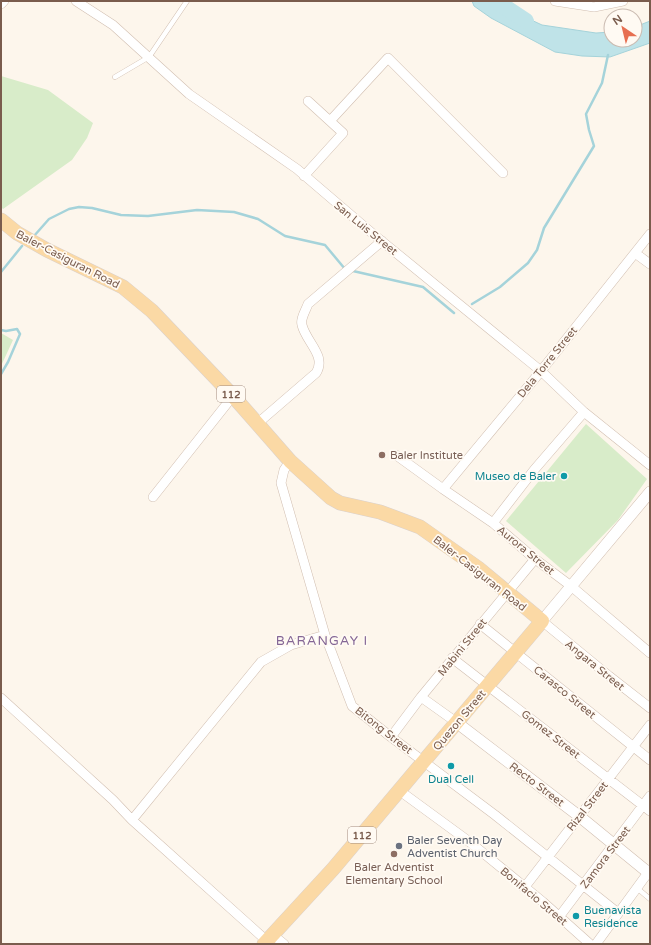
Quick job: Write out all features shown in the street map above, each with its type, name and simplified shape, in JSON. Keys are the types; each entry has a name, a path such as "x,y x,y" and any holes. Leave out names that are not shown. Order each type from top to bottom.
{"main road":[{"name":"Baler-Casiguran Road","path":"1,220 23,237 123,287 152,311 258,423 290,461 331,498 340,503 380,512 420,527 473,564 542,621"},
{"name":"Quezon Street","path":"268,940 333,869 400,791 456,722 542,621"}],"street":[{"path":"1,4 4,1"},
{"name":"San Luis Street","path":"76,1 113,25 189,94 297,169 373,234 541,371 584,412 650,465"},
{"path":"555,1 594,7 623,1"},
{"path":"330,121 388,58 504,173"},
{"path":"304,176 343,133 308,101"},
{"name":"Dela Torre Street","path":"443,489 541,371 650,234"},
{"path":"258,423 316,373 320,367 320,360 302,325 308,304 382,241"},
{"path":"634,253 650,264"},
{"path":"153,497 233,396"},
{"path":"492,523 534,470 584,412"},
{"name":"Aurora Street","path":"396,454 492,523 535,559 571,586 650,653"},
{"name":"Bitong Street","path":"290,461 284,470 281,483 325,635 352,706 495,815 584,885 618,914"},
{"name":"Quezon Street","path":"542,621 650,492"},
{"name":"Mabini Street","path":"391,736 421,696 535,559"},
{"name":"Angara Street","path":"542,621 650,708"},
{"name":"Carasco Street","path":"480,624 650,760"},
{"path":"132,820 261,662 291,645 325,635"},
{"name":"Gomez Street","path":"452,658 646,808"},
{"name":"Recto Street","path":"421,696 579,816 649,873"},
{"path":"1,698 107,794 132,820 268,940 284,944"},
{"name":"Rizal Street","path":"524,888 650,725"},
{"name":"Bonifacio Street","path":"400,791 471,844 590,944"},
{"name":"Zamora Street","path":"559,917 614,844 646,808 650,796"},
{"path":"596,944 649,873"}],"lane":[{"path":"115,77 149,57 186,1"},
{"path":"637,888 650,899"}],"green space":[{"path":"1,76 48,90 93,123 87,138 72,160 3,209 1,207"},
{"path":"1,333 13,340 1,366"},
{"path":"586,424 647,479 618,520 566,573 506,521"}],"water":[{"path":"472,1 487,1 542,25 596,33 603,33 603,48 636,48 610,57 582,56 555,52 491,18 474,6"},
{"path":"650,21 650,43 643,45 643,24"}],"waterway":[{"path":"496,1 526,21"},
{"path":"472,304 500,287 528,263 537,250 544,228 594,146 586,114 602,83 608,55"},
{"path":"34,236 49,219 69,209 79,207 92,208 121,215 148,216 197,210 234,212 258,219 285,236 325,245 345,269"},
{"path":"1,272 22,246"},
{"path":"353,271 423,287 454,313"},
{"path":"1,330 6,331 17,329 20,334 1,374"}],"place":[{"name":"Baler Institute","path":"382,455"},
{"name":"Museo de Baler","path":"564,476"},
{"name":"Dual Cell","path":"451,766"},
{"name":"Baler Seventh Day Adventist Church","path":"399,846"},
{"name":"Baler Adventist Elementary School","path":"394,854"},
{"name":"Buenavista Residence","path":"576,916"}],"district":[{"name":"BARANGAY I","path":"322,640"}]}
